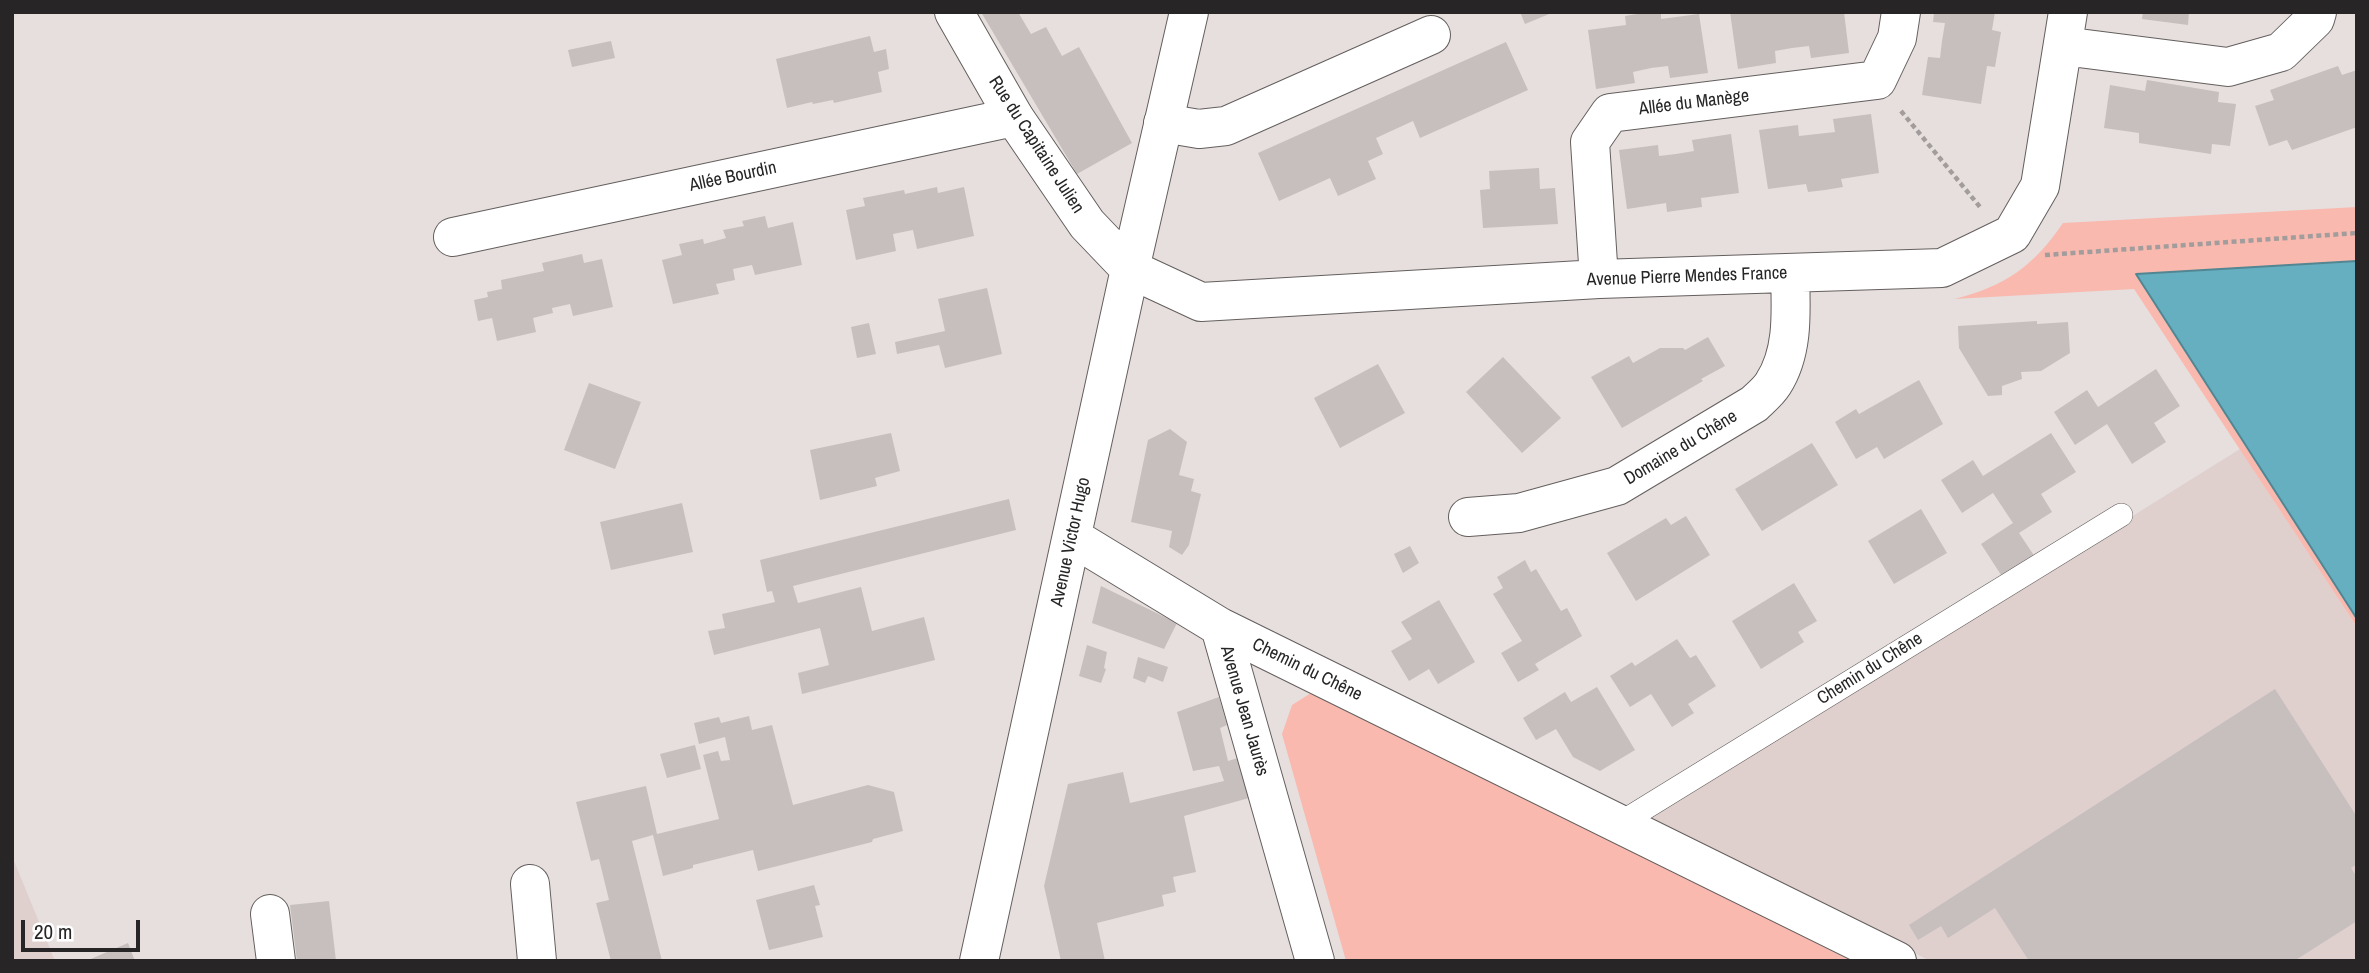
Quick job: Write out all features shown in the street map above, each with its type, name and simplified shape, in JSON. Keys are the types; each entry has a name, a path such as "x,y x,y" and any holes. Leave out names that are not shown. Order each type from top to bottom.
{"street":[{"name":"Rue du Capitaine Julien","path":"954,12 1014,117 1087,223 1130,269"},
{"name":"Avenue Victor Hugo","path":"979,961 1189,12"},
{"path":"1877,80 1897,38 1901,12"},
{"path":"2012,234 2040,186 2066,29 2228,67 2281,52 2315,19 2317,12"},
{"path":"1163,123 1199,129 1226,126 1431,35"},
{"name":"Allée du Manège","path":"1599,279 1590,142 1610,113 1877,80"},
{"name":"Allée Bourdin","path":"453,237 1014,117"},
{"name":"Avenue Pierre Mendes France","path":"1130,269 1201,303 1599,279 1942,268 2012,234"},
{"name":"Domaine du Chêne","path":"1468,517 1519,513 1617,486 1754,404 1772,386 1786,358 1791,311 1790,273"},
{"name":"Avenue Jean Jaurès","path":"1072,537 1220,627 1315,961"},
{"name":"Chemin du Chêne","path":"1220,627 1897,961"},
{"path":"530,884 537,961"},
{"path":"270,914 276,961"}],"lane":[{"name":"Chemin du Chêne","path":"1619,824 2121,515"}],"path":[{"path":"1877,80 1974,202 2039,255 2357,233"}],"shaded area":[{"path":"2357,207 2357,627 2134,289 1954,299 1988,288 2016,273 2041,251 2063,223"},
{"path":"2240,449 2357,627 2357,961 1930,961 1804,895 1642,822"},
{"path":"1311,693 1349,708 1852,961 1346,961 1282,734 1292,705"},
{"path":"12,856 55,961 12,961"}],"water":[{"path":"2357,261 2357,619 2136,274"}],"building":[{"path":"981,12 1018,12 1031,34 1046,27 1062,56 1079,47 1132,143 1077,174"},
{"path":"1520,12 1554,12 1525,24"},
{"path":"1661,12 1661,19 1699,14 1708,73 1670,78 1668,66 1651,68 1633,72 1635,83 1596,89 1588,30 1626,25 1625,16"},
{"path":"1730,12 1844,12 1849,53 1811,58 1809,46 1792,48 1775,51 1776,63 1738,69"},
{"path":"1934,12 1995,12 1992,30 2001,32 1995,67 1987,66 1981,104 1922,95 1928,57 1940,58 1945,23 1933,22"},
{"path":"2143,12 2189,12 2188,25 2142,19"},
{"path":"870,36 874,52 886,49 889,69 878,72 882,92 834,103 833,100 812,102 787,108 776,59"},
{"path":"611,41 615,58 572,67 568,50"},
{"path":"1506,42 1528,90 1420,138 1413,121 1376,138 1383,154 1368,161 1376,179 1338,196 1330,178 1279,201 1258,153"},
{"path":"2338,66 2342,75 2357,70 2357,127 2292,150 2287,140 2269,146 2255,106 2274,100 2270,90"},
{"path":"2147,80 2219,92 2218,102 2236,104 2230,146 2212,144 2211,154 2139,143 2139,133 2104,128 2110,85 2145,91"},
{"path":"1871,114 1879,173 1841,179 1843,187 1825,190 1808,192 1806,184 1768,189 1759,130 1798,125 1799,136 1835,132 1833,119"},
{"path":"1731,134 1739,193 1701,198 1702,207 1667,212 1666,203 1627,209 1619,150 1658,145 1659,156 1676,154 1694,151 1692,140"},
{"path":"1539,168 1540,189 1555,188 1558,224 1483,228 1480,190 1490,189 1489,171"},
{"path":"937,187 938,193 964,187 974,236 917,249 913,230 893,234 896,251 856,260 846,210 865,206 863,198 904,190 905,194"},
{"path":"765,216 768,228 793,222 802,265 755,275 752,265 733,269 735,280 716,284 719,294 673,304 662,260 682,255 679,244 703,239 704,244 726,238 723,230 744,226 742,221"},
{"path":"582,254 584,263 602,259 613,307 573,316 570,304 552,308 553,313 533,318 536,332 497,341 492,318 478,321 474,300 488,297 487,292 502,289 501,280 544,271 542,263"},
{"path":"987,288 1002,354 945,368 939,345 897,354 895,342 945,331 938,299"},
{"path":"2037,321 2037,324 2068,322 2070,353 2041,371 2021,372 2022,379 2002,386 2002,395 1988,396 1959,348 1958,326"},
{"path":"869,323 876,354 857,358 851,327"},
{"path":"1708,337 1725,366 1622,428 1591,377 1629,356 1633,363 1660,348 1685,350"},
{"path":"1503,357 1561,418 1522,453 1466,392"},
{"path":"1378,364 1405,413 1340,448 1314,398"},
{"path":"2156,369 2180,406 2154,423 2166,442 2132,464 2107,424 2075,445 2054,412 2087,390 2098,407"},
{"path":"1919,380 1943,424 1884,459 1877,447 1856,459 1835,422 1856,409 1859,414"},
{"path":"589,383 641,402 615,469 564,450"},
{"path":"1170,429 1187,442 1179,475 1194,479 1191,491 1201,494 1189,545 1182,555 1169,547 1172,531 1131,522 1148,440"},
{"path":"891,433 900,471 875,478 877,486 820,500 810,450"},
{"path":"2051,433 2076,472 2041,494 2052,512 2019,533 2035,557 2003,578 1981,544 2013,523 1993,493 1962,513 1941,480 1973,460 1983,476"},
{"path":"1812,443 1838,485 1762,531 1735,489"},
{"path":"1009,499 1016,530 793,586 798,603 861,587 872,631 924,617 935,660 802,694 798,673 829,665 820,628 714,655 708,631 725,628 722,614 775,602 772,591 767,592 760,560"},
{"path":"682,503 693,552 611,570 600,522"},
{"path":"1921,509 1947,553 1894,584 1868,541"},
{"path":"1686,516 1710,555 1636,601 1607,553 1666,518 1671,525"},
{"path":"1410,546 1419,563 1403,573 1394,554"},
{"path":"1525,560 1531,572 1536,569 1561,611 1567,608 1582,636 1535,664 1539,670 1518,682 1501,653 1522,641 1493,594 1503,588 1497,577"},
{"path":"1794,583 1817,621 1798,632 1804,642 1761,669 1732,621"},
{"path":"1101,586 1177,623 1164,649 1092,623"},
{"path":"1439,600 1475,662 1438,684 1429,669 1409,681 1391,651 1412,639 1401,622"},
{"path":"1677,639 1690,658 1696,655 1716,686 1688,704 1694,713 1672,727 1651,694 1630,707 1610,676 1632,662 1635,666"},
{"path":"1087,645 1107,652 1106,669 1101,683 1079,676"},
{"path":"1138,657 1168,667 1163,682 1148,676 1145,683 1133,678"},
{"path":"1597,687 1635,750 1600,771 1573,757 1556,729 1536,740 1523,718 1565,692 1571,702"},
{"path":"2275,689 2357,817 2357,864 2351,868 2357,877 2357,921 2294,961 2029,961 1995,908 1948,938 1941,926 1918,940 1909,925"},
{"path":"1219,697 1227,725 1220,728 1228,761 1238,758 1249,798 1184,816 1196,872 1173,877 1176,892 1162,895 1164,906 1097,923 1105,961 1061,961 1044,886 1068,784 1123,772 1130,803 1224,781 1219,766 1193,771 1177,712"},
{"path":"749,716 752,730 772,725 793,805 868,785 894,792 903,831 873,839 872,842 758,871 753,850 693,865 693,868 663,876 653,835 632,841 662,961 611,961 596,903 609,900 599,859 591,861 576,802 646,786 657,834 719,819 703,755 718,751 721,761 730,760 725,737 699,744 694,723 719,717 721,723"},
{"path":"695,745 701,769 667,778 660,754"},
{"path":"814,885 820,905 815,906 823,937 769,950 756,900"},
{"path":"329,901 336,961 297,961 290,905"},
{"path":"128,943 135,961 86,961"}]}
